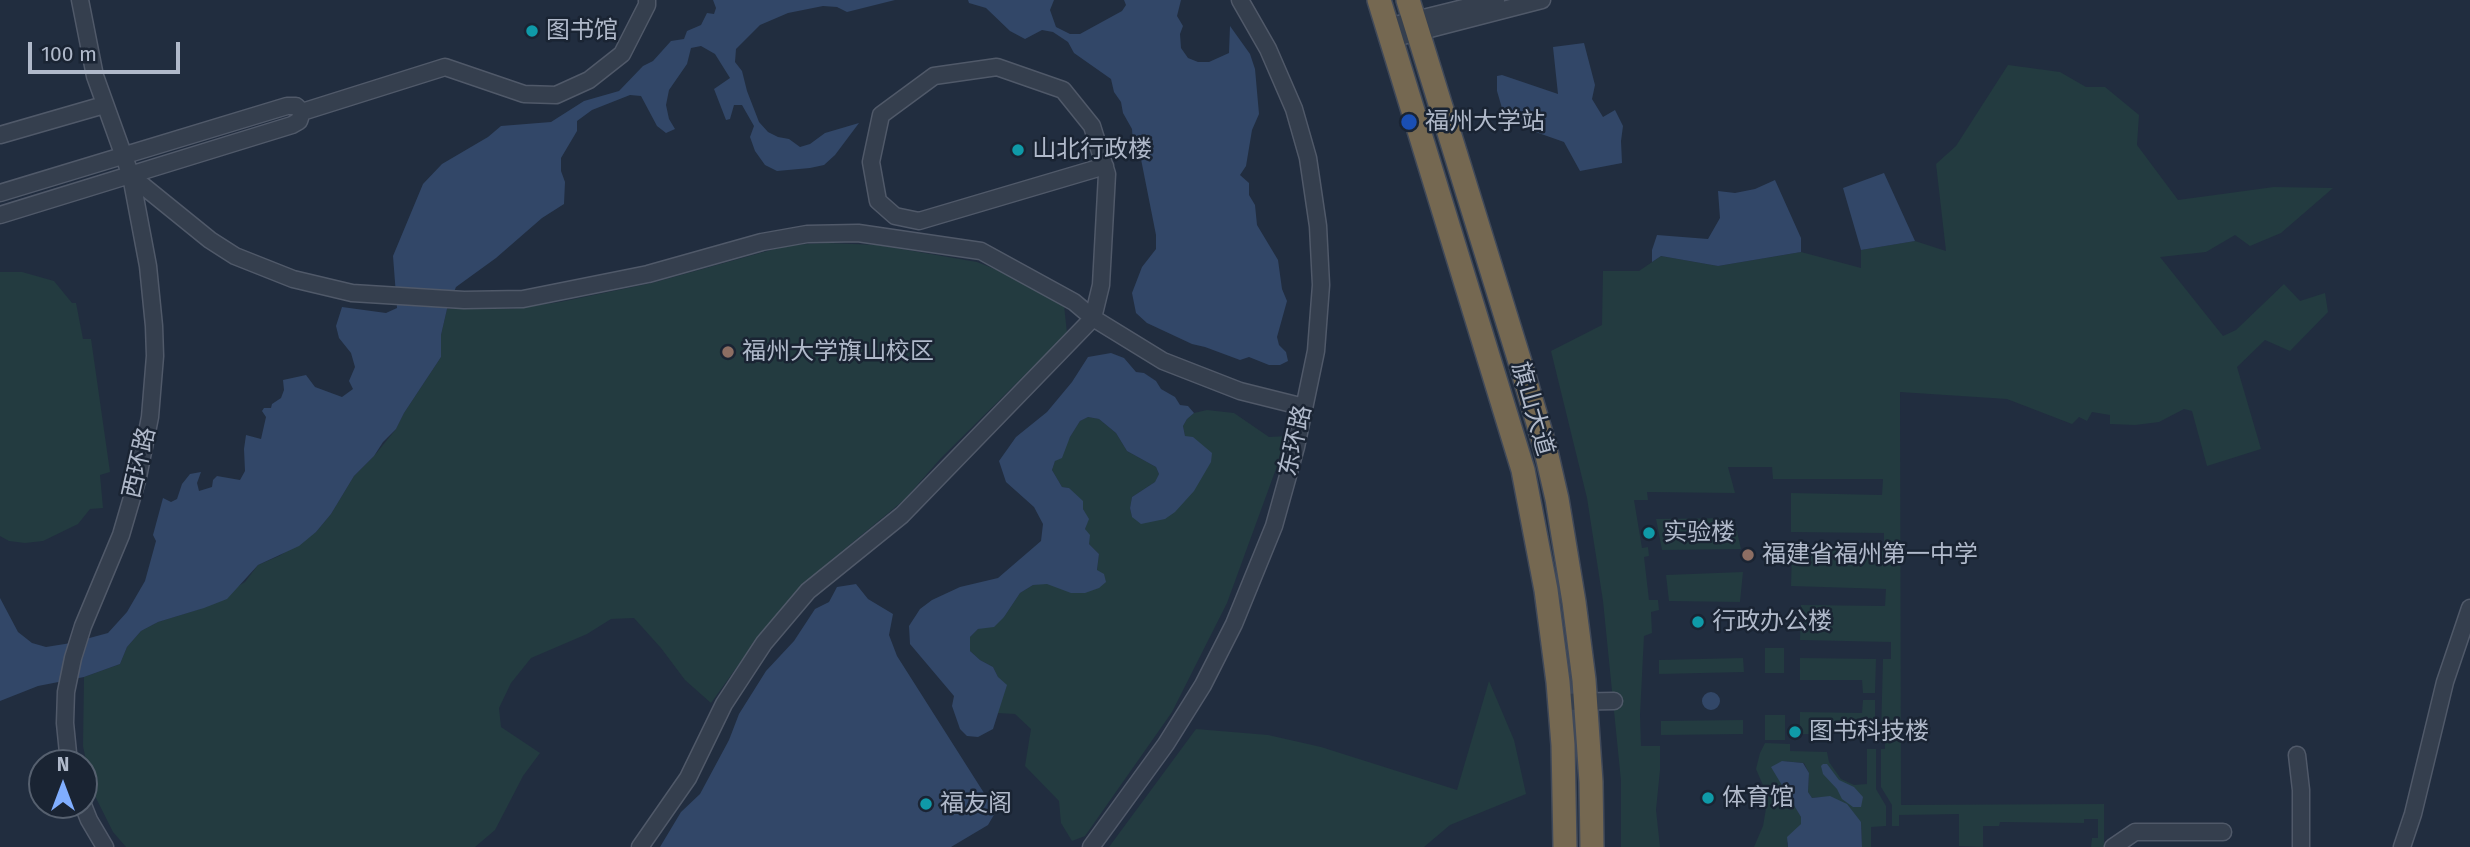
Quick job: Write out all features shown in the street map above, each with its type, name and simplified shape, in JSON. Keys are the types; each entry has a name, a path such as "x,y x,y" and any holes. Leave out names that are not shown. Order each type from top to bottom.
{"highway":[{"name":"旗山大道","path":"1379,0 1523,470 1544,578 1559,702 1565,847"},
{"name":"旗山大道","path":"1413,17 1545,447 1570,571 1586,701 1592,847"}],"street":[{"name":"西环路","path":"68,749 66,692 83,626 130,507 146,447 154,387 151,296 131,176 104,105 88,47 80,0"},
{"path":"302,112 445,67 524,94 556,95 589,80 622,54 647,5 646,0"},
{"name":"东环路","path":"1091,847 1174,732 1203,685 1234,624 1274,526 1296,447 1316,351 1321,285 1318,226 1308,158 1294,109 1268,50 1240,0"},
{"path":"1389,33 1413,17 1496,0"},
{"path":"1413,17 1542,0"},
{"path":"640,847 688,778 723,704 764,643 790,612 808,591 902,515 1093,318 1101,285 1107,174 1105,166 1092,126 1063,90 997,67 934,76 881,115 871,162 878,201 895,216 919,221 1105,166"},
{"path":"0,135 104,105"},
{"path":"0,193 287,106 296,106 302,112"},
{"path":"0,215 292,125 299,121 302,112"},
{"path":"131,176 202,234 235,256 293,279 352,293 523,299 648,274 762,242 807,234 858,233 981,251 1074,302 1093,318 1163,361 1240,391 1304,407"},
{"path":"2402,847 2413,814 2445,682 2470,608"},
{"path":"1559,702 1614,701"},
{"path":"2297,755 2301,790 2301,847"},
{"path":"89,819 105,847"},
{"path":"2113,847 2135,832 2223,832"}],"green space":[{"path":"2008,65 2060,72 2086,87 2105,87 2139,115 2137,145 2178,200 2274,187 2333,188 2281,233 2250,246 2235,235 2206,252 2160,257 2223,336 2236,330 2284,284 2300,301 2325,293 2328,312 2290,351 2265,340 2237,367 2261,449 2207,466 2192,411 2184,409 2159,422 2110,424 2110,415 2092,412 2087,421 2079,417 2072,424 2007,399 1900,392 1901,805 2104,804 2104,847 2091,847 2092,838 2098,838 2098,819 2084,819 2084,823 2000,822 1999,826 1983,826 1983,847 1959,846 1959,814 1899,815 1899,826 1892,826 1892,805 1881,787 1881,749 1885,749 1885,735 1881,734 1883,659 1891,659 1891,642 1800,640 1801,605 1885,606 1886,589 1791,586 1792,550 1884,550 1884,533 1791,532 1791,493 1882,495 1883,479 1773,479 1772,467 1728,467 1735,493 1647,492 1648,500 1634,500 1642,548 1648,547 1649,556 1644,557 1649,600 1658,600 1659,610 1651,612 1652,633 1644,636 1640,715 1641,746 1660,746 1656,810 1660,847 1621,847 1621,781 1603,601 1587,498 1551,351 1602,325 1603,271 1639,271 1661,256 1718,266 1801,252 1861,268 1861,250 1915,241 1946,251 1936,164 1956,146"},
{"path":"789,245 878,245 977,262 1025,281 1064,305 1067,333 941,458 904,500 830,561 794,595 765,628 711,703 685,680 634,618 611,619 587,634 531,658 511,683 499,708 501,727 540,753 523,776 495,830 475,847 126,847 113,832 98,802 98,749 84,749 84,677 120,664 127,647 141,631 158,622 200,609 245,582 258,565 279,556 316,532 331,514 354,476 396,429 441,357 441,335 447,309 512,309 560,302 652,283"},
{"path":"0,272 22,272 54,281 72,303 76,303 83,339 91,339 110,472 100,475 103,508 90,509 78,524 43,541 25,543 9,541 0,536"},
{"path":"1207,410 1234,413 1269,437 1288,436 1227,603 1172,712 1085,836 1072,841 1061,823 1059,801 1025,766 1031,729 1015,714 997,713 1001,700 998,677 993,667 970,651 970,637 978,629 1004,617 1020,593 1033,585 1097,571 1099,554 1089,544 1085,529 1088,519 1077,497 1069,488 1062,487 1052,470 1080,421 1088,417 1099,419 1116,433 1127,451 1156,467 1159,474 1155,481 1185,436 1183,426 1194,413","holes":["1155,482 1132,517 1132,497"]},
{"path":"1734,518 1741,549 1662,550 1656,519"},
{"path":"1743,572 1740,602 1669,601 1666,575"},
{"path":"1765,648 1784,648 1784,673 1765,673"},
{"path":"1743,658 1744,672 1659,674 1659,660"},
{"path":"1800,658 1876,659 1875,693 1863,693 1862,680 1800,680"},
{"path":"1489,681 1514,740 1526,794 1450,825 1424,847 1109,847 1196,729 1268,735 1321,747 1457,790"},
{"path":"1863,700 1875,700 1875,734 1800,734 1800,712 1862,713"},
{"path":"1765,715 1785,715 1785,740 1765,740"},
{"path":"1743,720 1743,734 1661,735 1661,721"},
{"path":"1765,743 1790,744 1790,751 1827,752 1829,762 1841,779 1854,785 1867,784 1867,749 1876,749 1876,789 1886,806 1886,826 1871,827 1871,847 1862,847 1861,822 1820,797 1812,798 1808,792 1809,773 1804,763 1782,761 1781,786 1801,817 1801,824 1787,843 1788,847 1754,847 1763,826 1768,797 1756,769"}],"water":[{"path":"713,0 895,0 847,12 837,7 823,6 788,13 760,25 736,49 735,62 742,71 759,122 768,132 789,139 800,147 810,144 825,133 859,123 835,155 824,165 810,168 777,171 765,165 755,151 750,137 754,126 742,105 734,105 730,119 726,120 714,89 730,78 715,54 701,46 691,48 687,64 669,90 666,105 669,119 675,129 666,133 657,126 641,96 630,95 592,110 577,121 577,131 561,158 561,171 565,182 564,204 542,218 496,258 456,287 441,335 441,357 396,429 354,476 331,514 316,532 299,546 258,565 227,599 158,622 141,631 127,647 120,664 84,677 38,686 0,701 0,598 18,632 32,643 46,647 108,633 127,612 145,581 156,541 153,535 163,498 171,502 177,499 182,484 190,474 201,472 197,483 199,491 212,487 217,476 240,480 245,471 246,435 261,439 266,417 262,411 264,408 271,408 272,404 281,398 283,380 306,375 315,387 342,397 353,389 349,381 355,367 351,353 339,338 336,326 342,307 386,313 397,308 393,256 423,184 442,164 488,137 501,126 551,122 584,101 619,91 671,41 684,39 687,31 701,25 707,13 714,14 716,8"},
{"path":"968,0 1054,0 1050,10 1056,27 1070,34 1080,34 1122,11 1126,5 1124,0 1181,0 1177,16 1183,26 1180,34 1181,48 1188,58 1198,62 1209,62 1229,53 1230,26 1250,54 1255,69 1259,114 1252,130 1246,166 1240,175 1249,183 1249,195 1255,205 1257,225 1278,260 1282,289 1287,301 1277,337 1288,361 1280,365 1269,365 1249,357 1240,360 1192,344 1147,323 1136,313 1132,293 1142,267 1156,249 1156,235 1139,149 1133,143 1132,129 1114,92 1111,79 1074,53 1068,42 1053,32 1042,30 1025,39 1010,31 986,8 969,3"},
{"path":"1584,43 1595,85 1592,99 1603,117 1615,110 1623,126 1622,163 1580,171 1564,142 1510,123 1504,115 1497,91 1497,76 1502,75 1558,94 1553,47"},
{"path":"1884,173 1915,241 1861,250 1843,188"},
{"path":"1775,180 1801,238 1801,252 1718,266 1661,256 1652,262 1652,250 1657,235 1708,239 1720,218 1718,191 1735,193 1755,189"},
{"path":"1111,353 1124,358 1136,372 1144,373 1156,381 1161,389 1175,397 1180,405 1188,406 1194,413 1183,426 1185,436 1193,437 1212,453 1211,462 1194,491 1175,512 1165,519 1141,524 1132,517 1132,497 1155,482 1159,474 1156,467 1127,451 1116,433 1099,419 1088,417 1080,421 1062,458 1055,461 1052,470 1062,487 1069,488 1083,501 1083,509 1089,519 1085,529 1090,535 1089,544 1099,554 1097,570 1104,574 1106,582 1085,593 1071,593 1047,584 1033,585 1020,593 994,627 978,629 970,637 970,651 993,667 998,677 1007,685 993,729 978,737 967,736 960,729 952,706 954,696 910,644 909,626 920,609 932,600 960,587 998,578 1041,541 1043,524 1034,507 1006,482 999,461 1016,437 1047,412 1072,382 1088,357"},
{"path":"856,584 868,599 893,614 889,635 897,656 995,813 988,825 951,847 660,847 681,812 700,794 729,740 739,714 766,671 794,641 815,609 829,602 837,587"},
{"path":"1707,692 1715,692 1720,701 1718,708 1707,710 1702,705 1702,697"},
{"path":"1782,761 1803,763 1809,773 1808,792 1812,798 1830,796 1847,804 1861,822 1862,847 1788,847 1787,837 1801,824 1801,817 1771,767"},
{"path":"1823,764 1827,764 1839,780 1854,787 1863,797 1861,807 1853,807 1842,799 1823,774"}],"place":[{"name":"图书馆","path":"532,31"},
{"name":"福州大学站","path":"1409,122"},
{"name":"山北行政楼","path":"1018,150"},
{"name":"福州大学旗山校区","path":"728,352"},
{"name":"实验楼","path":"1649,533"},
{"name":"福建省福州第一中学","path":"1748,555"},
{"name":"行政办公楼","path":"1698,622"},
{"name":"图书科技楼","path":"1795,732"},
{"name":"体育馆","path":"1708,798"},
{"name":"福友阁","path":"926,804"}]}
